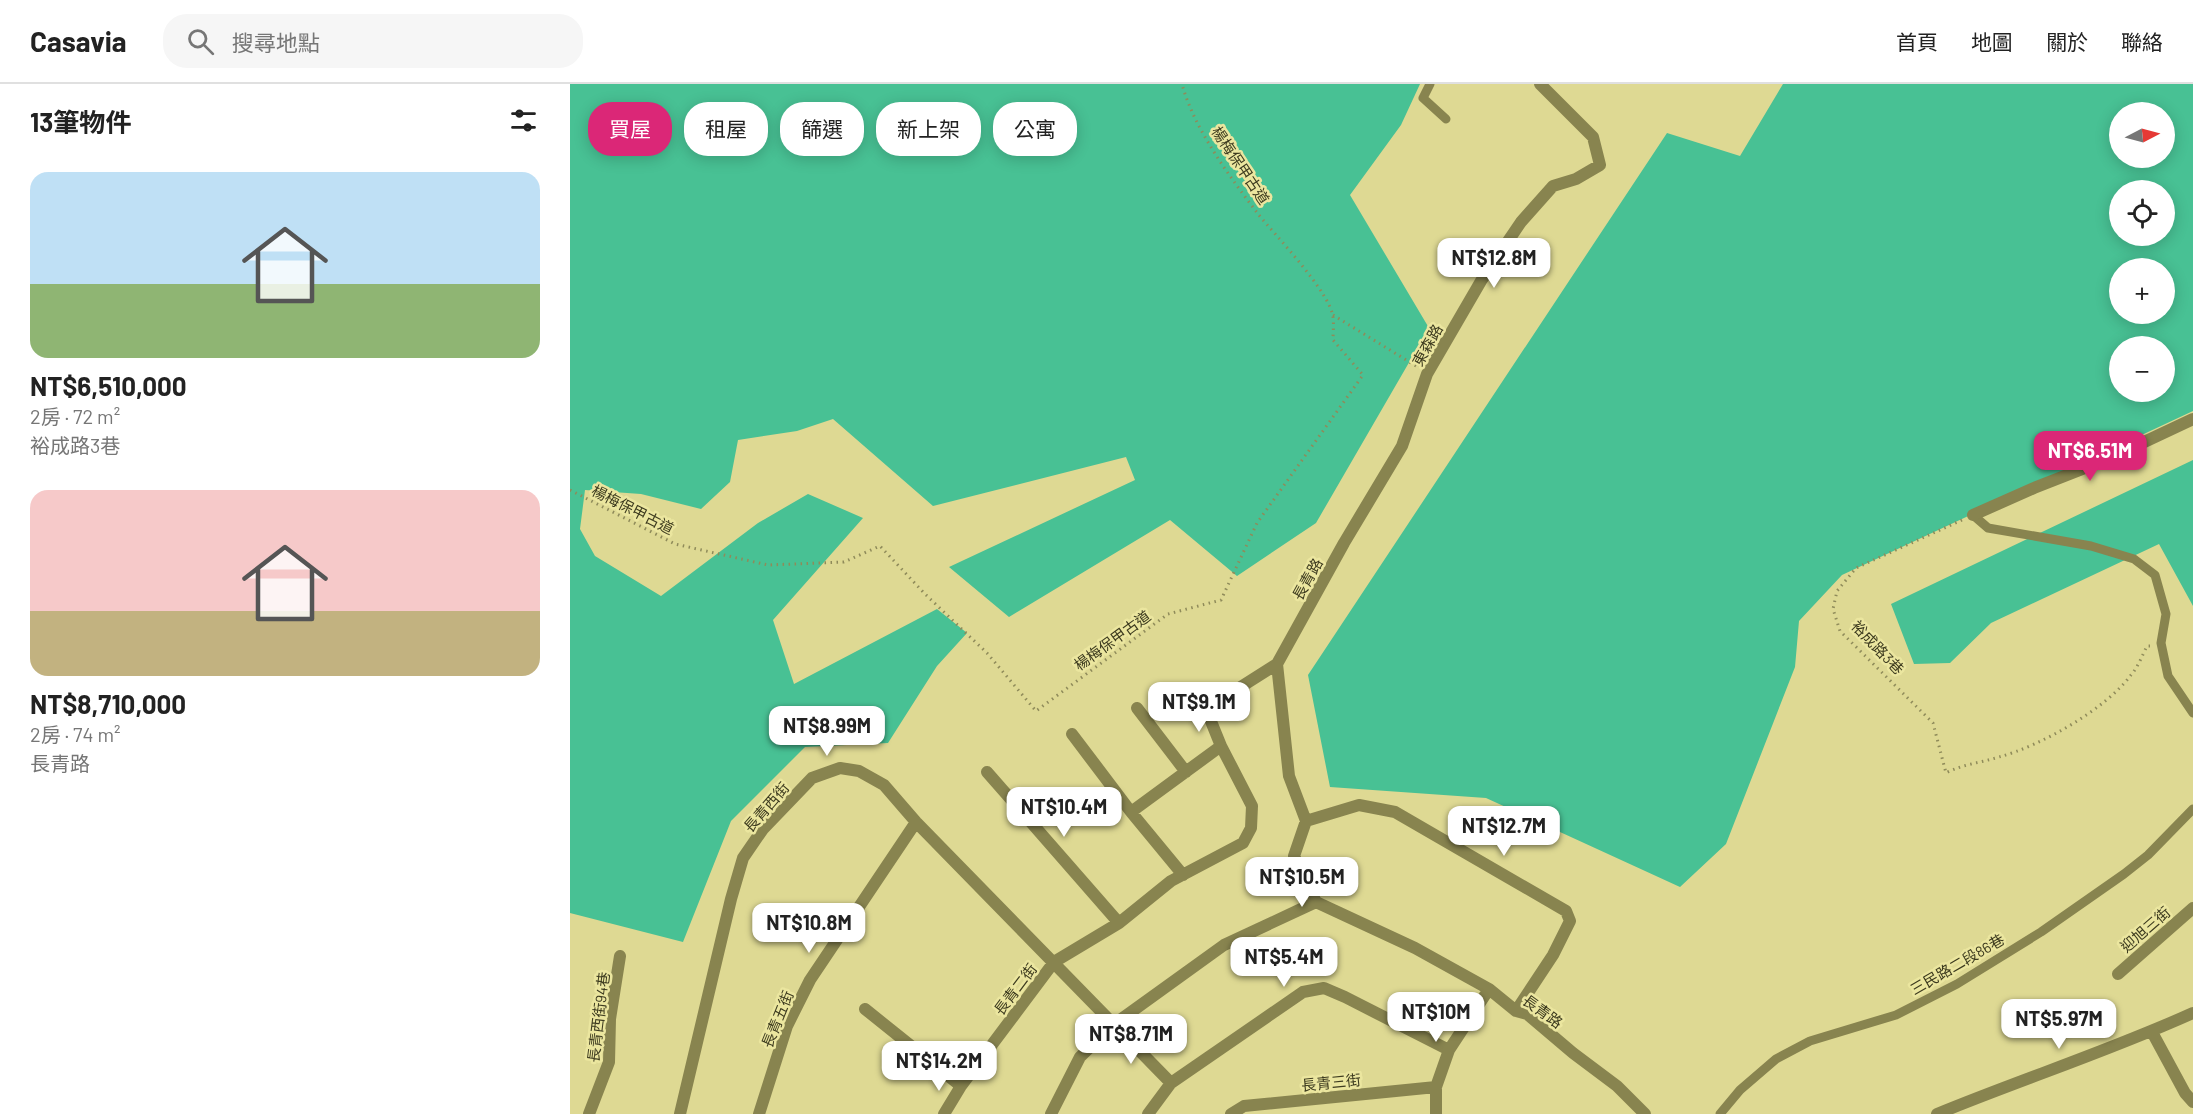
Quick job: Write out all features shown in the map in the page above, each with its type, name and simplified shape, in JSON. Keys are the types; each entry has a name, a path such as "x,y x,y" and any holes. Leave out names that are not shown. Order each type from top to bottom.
{"street":[{"name":"東森路","path":"1344,543 1402,446 1426,374 1481,281 1521,222 1553,186 1576,179 1600,165 1593,137 1540,84"},
{"path":"1973,515 2108,459 2193,419"},
{"name":"長青路","path":"1277,664 1344,543"},
{"path":"1052,1114 1080,1058 1113,1025 1224,945 1316,902 1294,856 1306,820 1289,776 1277,664 1206,709 1221,746 1131,812"},
{"path":"1137,708 1186,772"},
{"path":"1072,734 1131,812 1183,875"},
{"name":"長青二街","path":"944,1114 961,1086 1054,963 1119,923 1171,882 1244,843 1251,828 1252,806 1221,746"},
{"name":"長青西街","path":"681,1114 731,898 743,858 763,829 812,778 840,768 859,771 884,785 916,822 1171,1083"},
{"path":"987,772 1119,923"},
{"path":"1306,820 1359,805 1395,812 1566,911 1570,921 1553,955 1516,1011"},
{"name":"長青五街","path":"759,1114 787,1026 810,980 916,822"},
{"name":"長青路","path":"1316,902 1415,948 1489,989 1516,1011 1527,1014 1617,1086 1645,1114"},
{"name":"迎旭三街","path":"2118,974 2193,908"},
{"name":"長青西街94巷","path":"589,1114 609,1062 610,1019 621,956"},
{"path":"1148,1114 1171,1083 1303,992 1324,988 1449,1050"},
{"path":"1437,1114 1436,1087 1449,1050 1489,989"},
{"path":"865,1009 961,1086"},
{"path":"1937,1114 2152,1032 2193,1013"},
{"path":"2152,1032 2185,1094 2193,1102"},
{"name":"長青三街","path":"1231,1114 1244,1106 1436,1087"}],"lane":[{"path":"1430,84 1423,98 1446,119"},
{"path":"1973,515 1988,528 2091,546 2134,560 2155,575 2166,614 2161,643 2168,676 2193,712"},
{"name":"三民路二段86巷","path":"1720,1114 1740,1089 1776,1059 1810,1041 1896,1015 1957,984 2041,932 2148,855 2193,809"}],"path":[{"name":"楊梅保甲古道","path":"570,490 675,544 768,565 844,562 880,546 925,594 987,653 1036,711 1168,614 1221,600 1257,523 1363,375 1333,340 1333,315 1318,287 1258,214 1216,155 1186,101 1182,84"},
{"path":"1333,315 1413,363 1426,374"},
{"name":"裕成路3巷","path":"1973,515 1856,567 1837,591 1833,609 1840,632 1933,723 1946,773 1959,766 2000,757 2051,736 2092,711 2131,676 2147,646 2161,643"}],"green space":[{"path":"570,84 1420,84 1401,125 1350,195 1429,328 1316,523 1237,576 1170,520 1009,617 949,567 1135,480 1126,457 933,506 833,419 797,431 738,440 730,482 701,509 641,494 585,490 580,529 595,556 661,596 758,523 808,494 863,518 773,620 794,684 937,609 967,633 937,666 888,743 805,747 731,821 683,942 570,913"},
{"path":"1783,84 2193,84 2193,411 1842,575 1799,621 1795,667 1726,844 1680,887 1486,798 1330,787 1308,675 1667,133 1740,156"},
{"path":"2193,460 2193,606 2159,544 1991,623 1950,663 1914,664 1891,604"}]}
